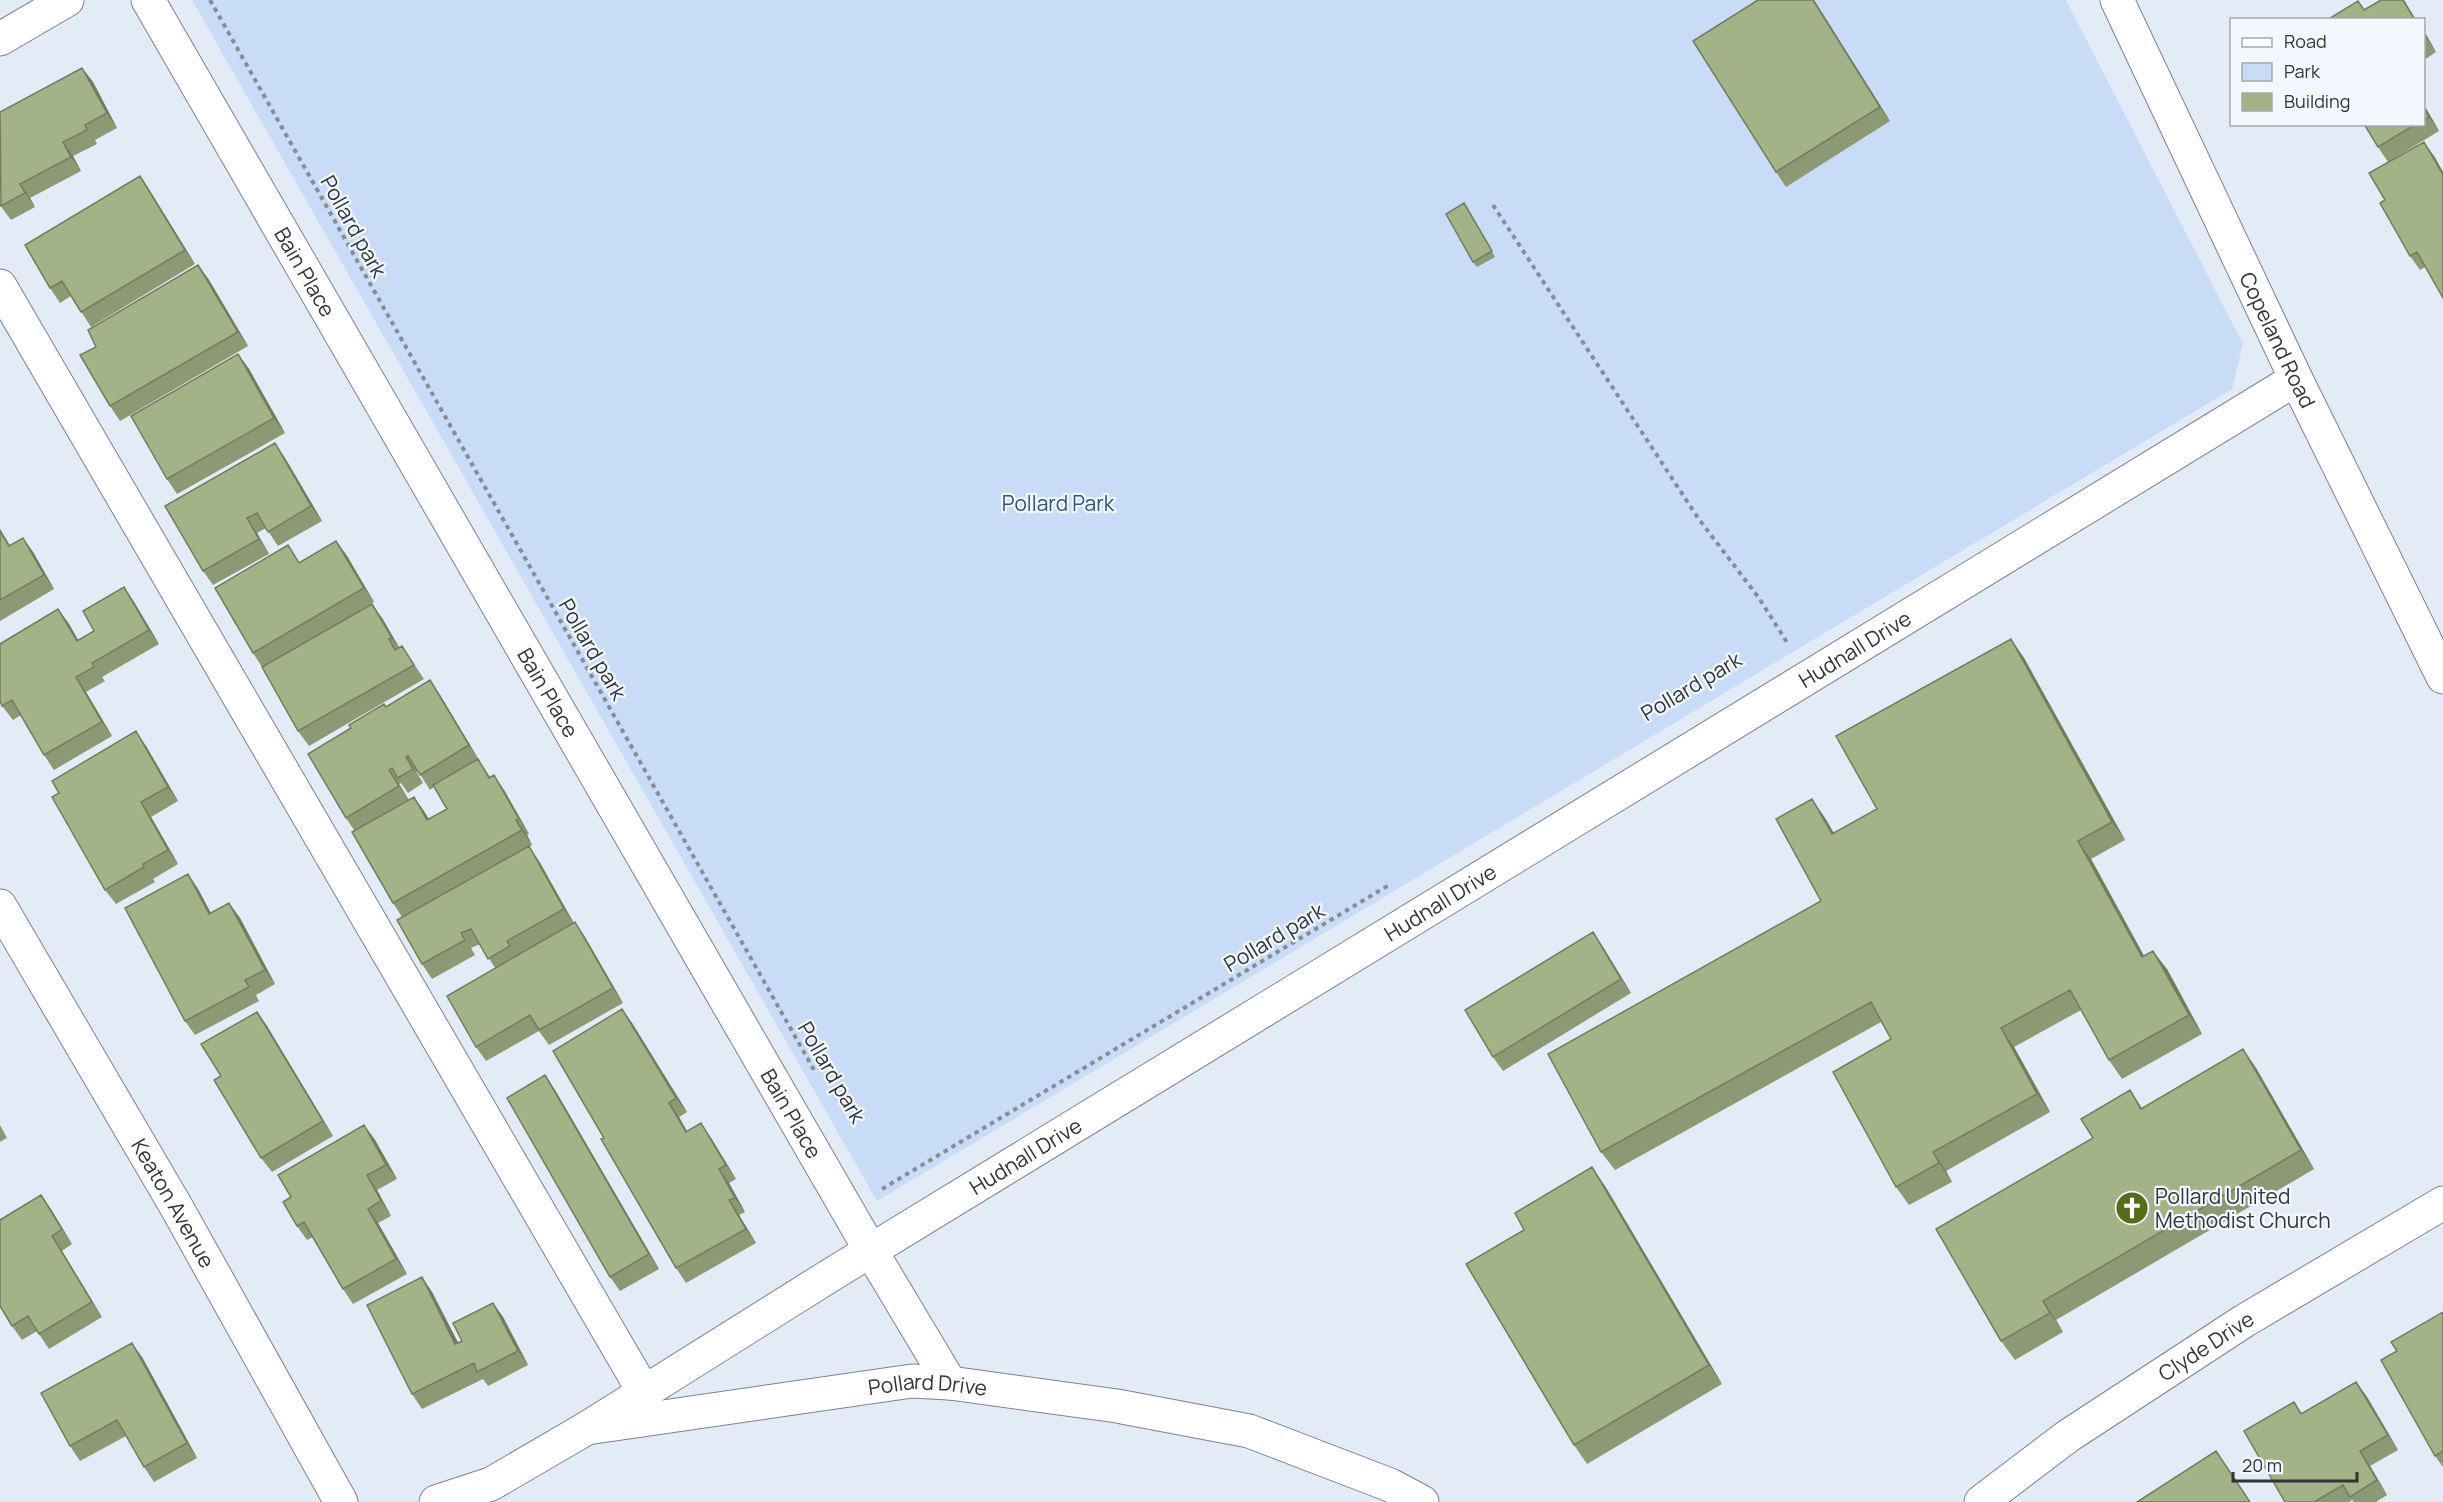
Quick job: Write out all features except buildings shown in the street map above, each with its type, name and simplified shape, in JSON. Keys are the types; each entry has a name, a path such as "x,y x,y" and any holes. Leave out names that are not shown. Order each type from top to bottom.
{"street":[{"path":"0,39 67,0"},
{"name":"Bain Place","path":"148,0 871,1251 950,1383"},
{"name":"Copeland Road","path":"2117,0 2296,379 2443,677"},
{"path":"0,286 644,1392"},
{"name":"Hudnall Drive","path":"587,1428 871,1251 2296,379"},
{"name":"Keaton Avenue","path":"0,906 177,1208 341,1502"},
{"name":"Clyde Drive","path":"1981,1502 2068,1437 2244,1321 2443,1203"},
{"name":"Pollard Drive","path":"436,1502 491,1484 587,1428 912,1382 950,1383 1116,1406 1249,1431 1390,1485 1422,1502"}],"path":[{"name":"Pollard park","path":"210,0 818,1076"},
{"path":"1493,205 1698,518 1759,598 1788,645"},
{"name":"Pollard park","path":"876,1180 882,1190 1391,884"}],"green space":[{"name":"Pollard Park","path":"192,0 2066,0 2243,344 2232,389 877,1201"}],"place":[{"name":"Pollard United Methodist Church","path":"2132,1208"}]}
